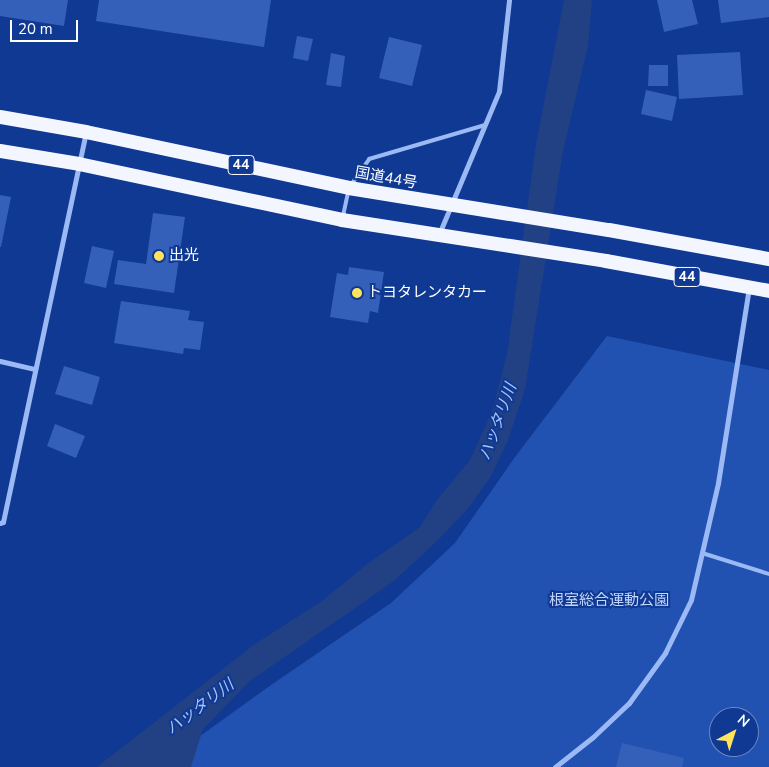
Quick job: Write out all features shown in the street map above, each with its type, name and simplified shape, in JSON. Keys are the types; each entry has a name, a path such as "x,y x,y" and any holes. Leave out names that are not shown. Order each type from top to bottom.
{"highway":[{"name":"国道44号","path":"0,117 86,132 349,188 609,230 769,259"},
{"name":"44","path":"0,151 79,164 342,220 606,261 769,291"}],"street":[{"path":"438,236 499,91 509,0"},
{"path":"0,523 3,522 86,132"},
{"path":"554,767 593,737 629,702 666,653 691,600 718,484 749,287"},
{"path":"0,362 36,369"}],"lane":[{"path":"342,220 349,188 369,159 485,125"},
{"path":"702,553 769,574"}],"green space":[{"name":"根室総合運動公園","path":"607,336 769,370 769,767 157,767 271,685 391,603 455,543 515,457"}],"water":[{"name":"ハッタリ川","path":"564,0 592,0 588,46 563,151 525,389 508,440 491,476 470,506 440,538 394,581 250,681 203,729 191,767 97,767 255,644 322,601 366,565 420,527 436,501 470,460 492,412 507,354 536,144"}],"building":[{"path":"0,0 68,0 64,26 0,16"},
{"path":"99,0 271,0 264,47 96,21"},
{"path":"657,0 692,0 698,24 664,32"},
{"path":"718,0 769,0 769,17 721,23"},
{"path":"297,36 313,39 308,61 293,58"},
{"path":"389,37 422,45 412,86 379,78"},
{"path":"740,52 743,95 679,99 677,55"},
{"path":"331,53 345,56 341,87 326,85"},
{"path":"649,65 668,65 668,86 648,86"},
{"path":"646,90 677,97 672,121 641,114"},
{"path":"0,195 11,197 1,247 0,247"},
{"path":"153,213 185,217 174,293 114,284 118,260 146,264"},
{"path":"92,246 114,251 106,288 84,283"},
{"name":"トヨタレンタカー","path":"349,267 384,272 378,313 370,311 368,323 330,317 337,273 348,275"},
{"path":"121,301 190,311 188,320 204,322 200,350 184,348 183,354 114,343"},
{"path":"64,366 100,377 92,405 55,394"},
{"path":"55,424 85,436 76,458 47,446"},
{"path":"622,743 684,758 682,767 616,767"}],"place":[{"name":"出光","path":"159,256"},
{"name":"トヨタレンタカー","path":"357,293"}]}
